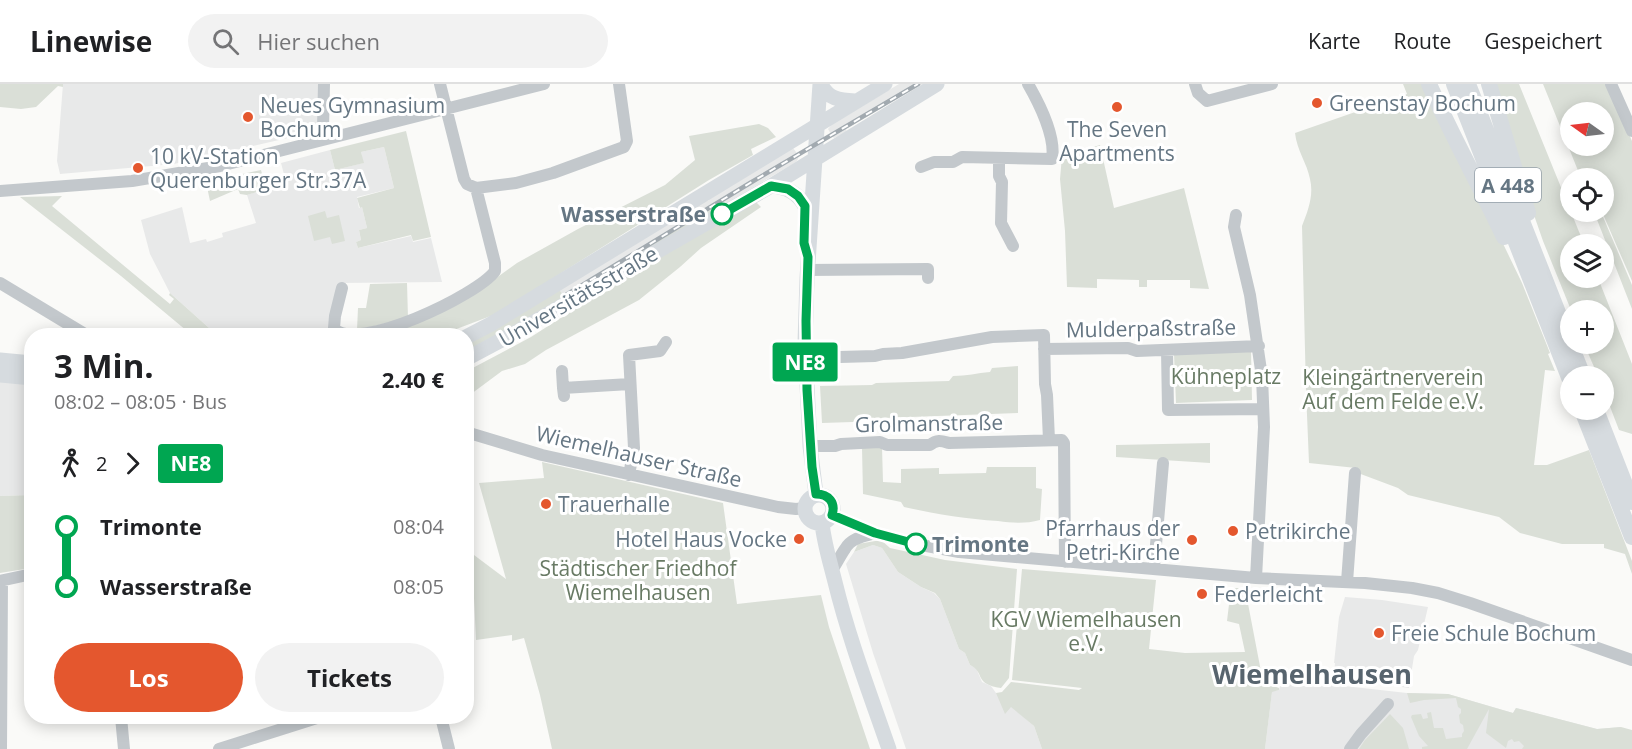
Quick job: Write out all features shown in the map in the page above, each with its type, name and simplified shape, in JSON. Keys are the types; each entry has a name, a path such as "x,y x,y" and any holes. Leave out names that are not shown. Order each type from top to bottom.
{"highway":[{"path":"1430,84 1508,244 1526,267"},
{"name":"A 448","path":"1454,84 1565,366"},
{"name":"A 448","path":"1468,84 1579,366"},
{"path":"1490,84 1548,286"},
{"path":"1586,420 1632,537"},
{"path":"1600,420 1630,496"}],"main road":[{"path":"813,84 814,126"},
{"path":"808,263 804,243 805,206 820,84"},
{"path":"820,84 824,91 832,97 855,101"},
{"name":"Universitätsstraße","path":"474,333 885,84"},
{"name":"Universitätsstraße","path":"474,355 771,186 937,84"},
{"path":"811,161 805,358 810,446 816,494"},
{"path":"771,186 788,189 798,196 805,206"},
{"path":"0,360 24,362"},
{"path":"0,375 24,377"},
{"path":"827,519 817,523 808,518 805,508 808,499 816,494 827,496 833,504 823,537 854,649 889,749"}],"street":[{"path":"324,84 323,129 326,139"},
{"path":"440,84 464,179 467,184 476,188 537,178 624,147 627,141 619,84"},
{"path":"0,191 121,182 220,166 544,84"},
{"path":"921,167 934,162 953,162 962,157 1052,159 1054,153 1046,118 1028,84"},
{"path":"1196,84 1198,93 1207,101 1272,84"},
{"path":"1611,84 1632,131"},
{"path":"999,159 999,176 1002,182 1001,223 1013,246"},
{"path":"388,328 429,313 486,281 495,271 476,188"},
{"path":"1236,215 1234,227 1250,295 1262,377 1263,439 1256,578"},
{"path":"808,263 928,269 928,278"},
{"path":"0,283 75,328"},
{"path":"334,328 342,288"},
{"path":"805,358 875,356 992,337 1044,335 1049,440 1064,442 1065,561"},
{"path":"629,474 634,448 629,355 660,351 666,342"},
{"name":"Mulderpaßstraße","path":"1044,350 1128,348 1137,351 1258,346"},
{"path":"1167,350 1168,410 1263,409"},
{"path":"562,371 564,392 630,384"},
{"name":"Wiemelhauser Straße","path":"474,434 542,454 629,474 778,507 805,508"},
{"name":"Grolmanstraße","path":"810,446 880,442 886,445 930,445 934,441 949,443 1049,440"},
{"path":"1154,568 1163,463"},
{"path":"1347,582 1354,473"},
{"path":"827,519 916,544 959,552 1256,578 1394,586 1446,596 1632,660"},
{"path":"832,570 850,542 875,533"},
{"path":"0,749 1,581 24,576"},
{"path":"1350,749 1388,704"},
{"path":"122,724 124,749"},
{"path":"219,749 298,724"},
{"path":"443,724 449,749"}],"shaded area":[{"path":"63,84 319,84 318,131 174,164 60,174 57,161"},
{"path":"899,84 923,84 846,129 847,132 834,138 832,136 828,129 834,122"},
{"path":"384,147 394,188 357,197 367,228 359,230 361,240 356,242 358,248 411,236 413,242 431,238 442,282 340,283 331,328 209,328 170,293 150,254 141,220 182,207 190,243 206,239 207,242 223,237 222,233 256,223 247,195 286,182 281,163 330,150 335,170 363,163 361,152"},
{"path":"793,148 799,156 793,164 714,210 713,208 564,298 559,289 709,200 707,197"},
{"path":"0,381 24,383 24,495 0,496"},
{"path":"873,545 882,548 898,572 934,593 940,599 959,649 965,653 970,665 976,668 982,682 991,686 1034,726 1042,749 906,749 846,564 854,552"},
{"name":"Freie Schule Bochum","path":"1345,597 1428,607 1418,650 1414,656 1409,688 1373,683 1363,686 1355,685 1350,681 1344,681 1343,684 1333,683 1339,617"},
{"path":"1291,680 1407,693 1448,694 1513,713 1516,708 1597,729 1621,727 1613,749 1265,749 1272,691 1279,690 1281,683"}],"green space":[{"path":"0,84 63,84 63,87 58,86 36,107 21,109 0,107"},
{"name":"Kleingärtnerverein Auf dem Felde e.V.","path":"1403,84 1426,84 1522,283 1550,353 1548,354 1555,371 1545,370 1534,465 1547,465 1589,450 1632,561 1632,574 1625,554 1604,548 1604,544 1562,544 1520,533 1499,517 1408,495 1398,488 1358,473 1356,468 1309,463 1302,226 1310,203 1311,185 1295,133 1407,94"},
{"path":"1494,84 1519,84 1560,185 1560,222 1575,222 1580,234 1560,234 1560,283 1526,192"},
{"path":"1543,84 1607,84 1632,141 1632,281 1614,240 1614,234 1612,234 1606,222 1614,222 1614,168 1577,168 1572,156 1614,156 1614,102 1560,102 1560,126"},
{"path":"759,124 768,128 776,137 751,149 753,155 709,180 496,314 459,328 390,328 474,294 517,263 665,185 695,160 689,136"},
{"path":"406,131 431,237 413,241 411,235 358,248 356,242 361,240 359,230 367,228 362,207 360,208 357,198 394,188 384,147 361,152 364,163 335,170 330,150"},
{"path":"1100,145 1114,208 1184,188 1209,289 1190,288 1190,280 1147,280 1147,287 1139,287 1139,280 1097,279 1097,288 1067,287 1060,179 1062,156"},
{"path":"261,170 266,189 247,195 240,194 238,189 210,201 206,182"},
{"path":"62,196 52,206 170,304 174,299 169,295 170,293 209,328 183,328 20,197"},
{"path":"705,198 707,201 559,289 564,297 712,209 713,211 474,350 474,338"},
{"path":"754,200 761,207 701,248 639,300 546,350 525,364 502,371 474,392 474,367 531,337 665,251"},
{"path":"325,211 327,218 339,215 345,241 332,244 330,237 314,241 308,216"},
{"path":"1598,222 1605,222 1610,234 1603,234"},
{"path":"1614,243 1632,285 1632,309 1614,263"},
{"path":"407,283 408,318 357,328 358,308 366,308 370,284"},
{"path":"1562,288 1602,288 1607,300 1567,300"},
{"path":"1614,318 1632,364 1632,434 1619,430 1614,417 1614,366 1594,366 1588,354 1614,354"},
{"name":"Kühneplatz","path":"1251,350 1252,400 1176,403 1174,354"},
{"path":"1018,366 1018,413 884,418 883,421 822,423 820,386 949,381 953,376 990,372 992,368"},
{"path":"1210,443 1210,463 1116,457 1116,445"},
{"path":"882,447 883,482 901,483 901,469 939,468 939,474 986,473 987,467 1036,467 1036,488 1042,489 1040,520 1014,523 951,516 904,507 901,502 863,494 862,448"},
{"name":"Städtischer Friedhof Wiemelhausen","path":"542,462 723,503 737,604 821,595 829,627 870,749 552,749 524,638 512,641 512,635 476,640 474,598 474,555 506,579 479,483 544,478"},
{"path":"24,495 24,569 0,573 0,496"},
{"path":"881,540 890,548 945,560 1017,569 1009,678 1001,688 987,684 978,671 970,665 965,653 959,649 940,599 935,593 898,572 882,548 873,545 854,552 858,544"},
{"name":"KGV Wiemelhausen e.V.","path":"1022,569 1156,580 1149,649 1185,653 1245,652 1239,624 1227,621 1231,588 1245,588 1263,682 1279,688 1272,692 1265,749 1042,749 1034,726 1011,707 1005,714 996,693 1002,692 1011,682 1079,690 1082,688 1012,680"},
{"path":"1407,693 1448,694 1513,713 1516,708 1597,729 1621,727 1632,730 1632,749 1522,749 1524,746 1519,741 1514,742 1512,739 1508,741 1506,748 1486,733 1489,709 1467,749 1422,749 1428,746 1419,736 1412,715 1421,714 1423,719 1428,718 1427,713 1431,712 1434,728 1443,728 1446,739 1462,737 1464,731 1459,715 1461,709 1458,707 1456,698 1410,703"},
{"path":"1390,714 1403,728 1409,749 1359,749 1365,740"}],"railway":[{"path":"566,295 918,84"}],"bus line":[{"name":"NE8","path":"722,214 771,186 788,189 798,196 805,206 804,243 808,257 805,358 810,446 816,494 827,496 831,500 834,510 832,515 875,533 916,544"}],"place":[{"name":"Greenstay Bochum","path":"1317,103"},
{"name":"The Seven Apartments","path":"1117,107"},
{"name":"Neues Gymnasium Bochum","path":"248,117"},
{"name":"10 kV-Station Querenburger Str.37A","path":"138,168"},
{"name":"Wasserstraße","path":"722,214"},
{"name":"Trauerhalle","path":"546,504"},
{"name":"Petrikirche","path":"1233,531"},
{"name":"Hotel Haus Vocke","path":"799,539"},
{"name":"Pfarrhaus der Petri-Kirche","path":"1192,540"},
{"name":"Trimonte","path":"916,544"},
{"name":"Federleicht","path":"1202,594"},
{"name":"Freie Schule Bochum","path":"1379,633"}],"district":[{"name":"Wiemelhausen","path":"1312,673"}]}
